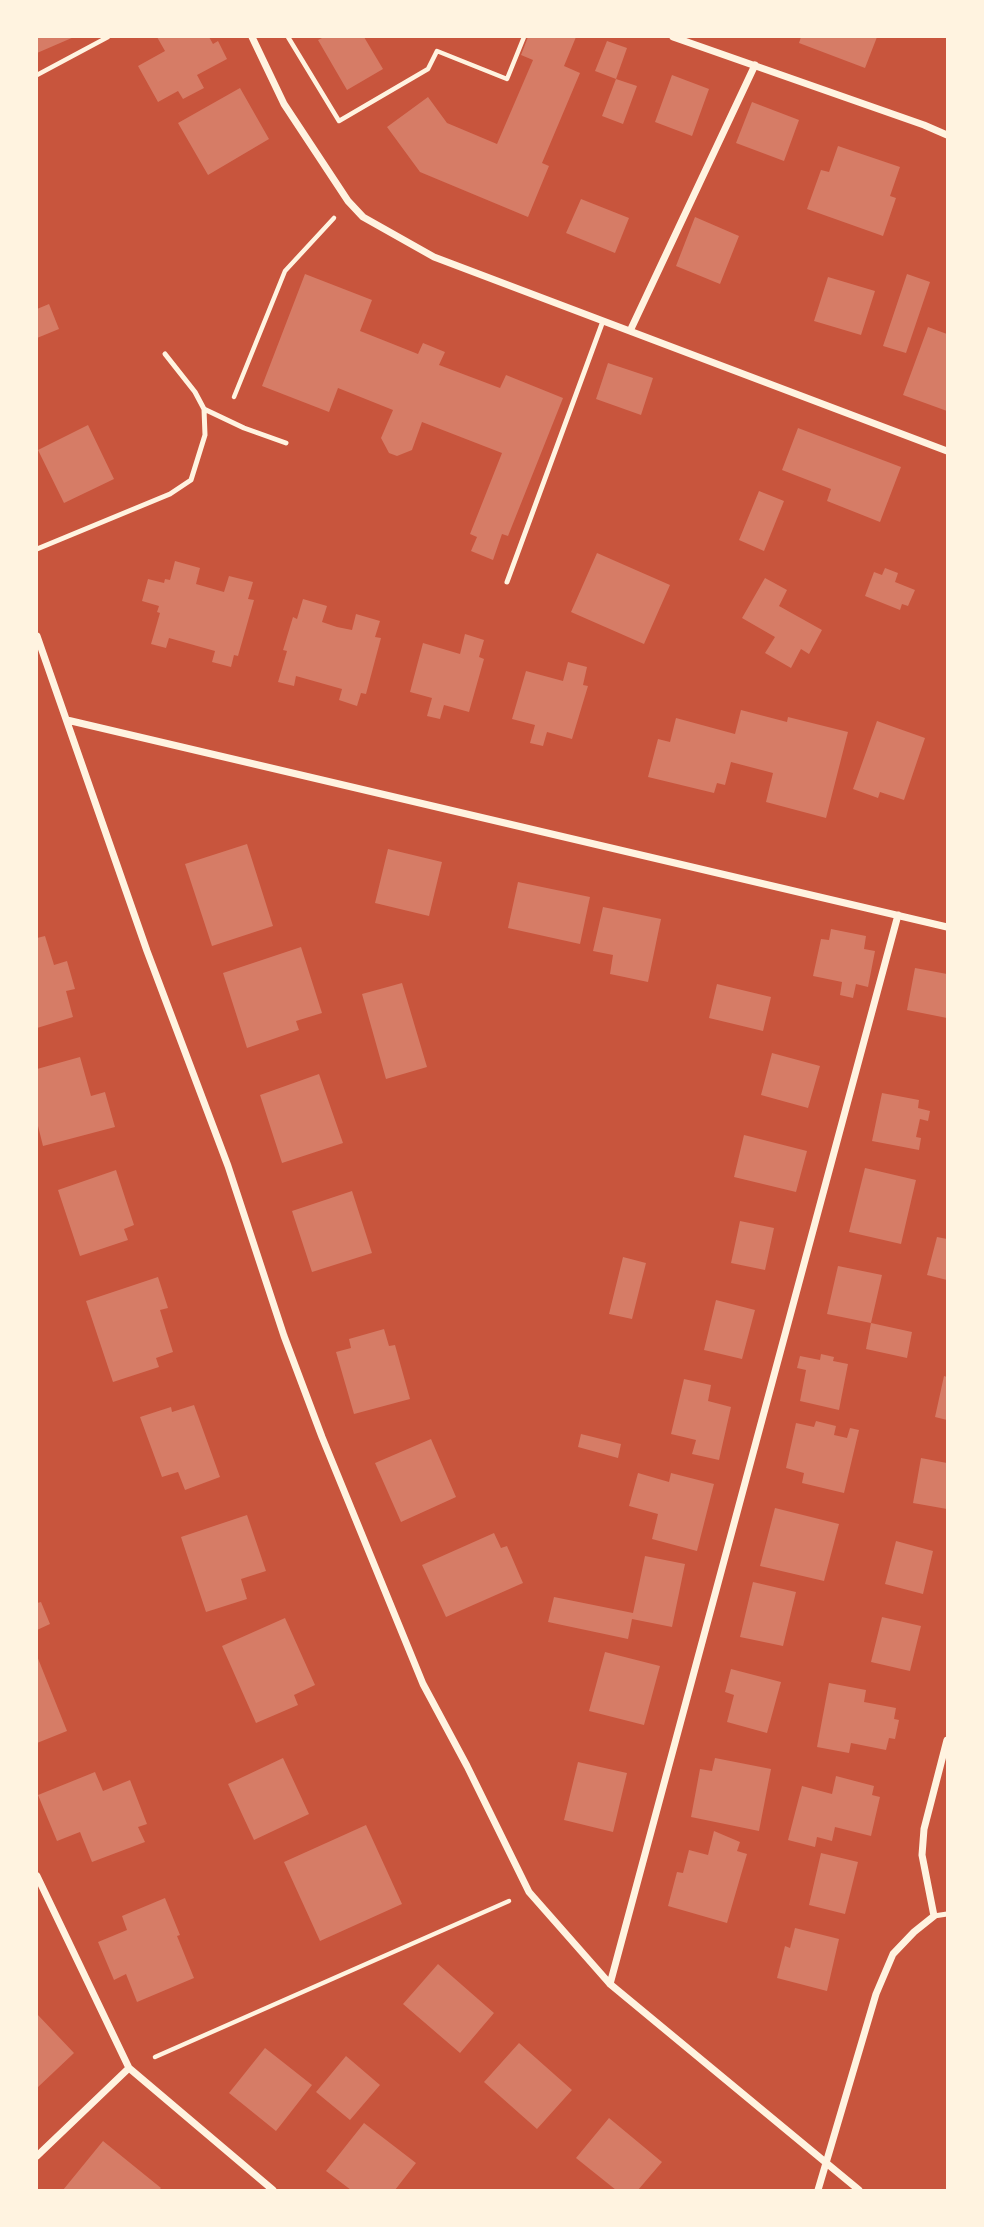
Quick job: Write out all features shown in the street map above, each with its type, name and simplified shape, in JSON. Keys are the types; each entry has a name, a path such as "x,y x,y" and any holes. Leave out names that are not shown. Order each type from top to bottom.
{"street":[{"path":"251,37 284,104 348,201 363,217 434,257 947,451"},
{"path":"673,37 947,135"},
{"path":"630,331 755,65"},
{"path":"37,636 147,951 228,1166 284,1336 321,1437 423,1684 467,1766 528,1892 610,1984 859,2190"},
{"path":"67,720 947,927"},
{"path":"610,1984 898,915"},
{"path":"818,2190 876,1994 893,1954 934,1916 922,1855 924,1829 947,1742"},
{"path":"37,1876 129,2068 273,2190"},
{"path":"37,2156 129,2068"}],"lane":[{"path":"507,582 603,321"},
{"path":"37,549 170,494 191,480 205,435 204,409 195,392 165,354"},
{"path":"204,409 286,443"},
{"path":"934,1916 947,1914"}],"path":[{"path":"37,75 108,37"},
{"path":"288,37 339,121 428,69 437,51 507,79 524,37"},
{"path":"227,420 285,271 348,201"},
{"path":"129,2068 528,1892"}],"building":[{"path":"37,37 74,37 37,53"},
{"path":"157,37 209,37 213,44 218,41 227,59 197,75 204,88 183,99 178,91 158,102 138,66 165,51"},
{"path":"324,37 364,37 383,69 347,90 318,40"},
{"path":"528,37 576,37 564,66 580,73 542,163 549,166 528,217 420,172 387,127 428,97 447,123 497,144 533,60 521,55"},
{"path":"801,37 877,37 865,68 799,43"},
{"path":"607,41 627,48 616,79 595,71"},
{"path":"672,75 709,89 692,136 655,122"},
{"path":"616,79 637,86 623,124 602,116"},
{"path":"240,88 269,139 208,175 178,123"},
{"path":"752,102 799,120 784,161 736,143"},
{"path":"838,146 900,167 890,196 896,198 883,236 807,209 821,170 829,172"},
{"path":"581,199 629,218 615,253 566,233"},
{"path":"695,217 739,236 720,284 676,266"},
{"path":"305,274 372,300 360,331 418,354 423,343 445,352 439,365 500,388 506,375 563,398 508,536 502,534 493,560 471,551 477,537 470,534 502,453 422,422 412,450 397,456 389,453 381,438 393,410 338,388 329,412 262,386"},
{"path":"907,274 930,282 906,353 883,346"},
{"path":"828,277 875,291 861,335 814,321"},
{"path":"49,304 59,329 37,338 37,309"},
{"path":"928,327 947,334 947,411 903,395"},
{"path":"608,363 653,378 641,415 596,399"},
{"path":"88,425 114,479 64,503 38,450"},
{"path":"798,428 901,467 880,522 827,501 831,489 782,470"},
{"path":"759,491 784,501 764,551 739,540"},
{"path":"597,553 670,585 644,644 571,612"},
{"path":"175,561 200,568 196,584 224,592 229,576 253,582 248,599 254,600 238,656 234,655 231,667 212,662 215,651 169,638 166,648 151,644 160,613 157,612 159,606 142,601 148,579 164,583 165,579 170,580"},
{"path":"885,568 898,573 895,582 915,590 908,606 902,604 900,610 865,596 874,572 882,575"},
{"path":"765,578 787,590 779,606 822,630 809,654 801,649 791,668 765,653 775,637 742,618"},
{"path":"303,599 327,606 322,622 337,627 352,630 356,614 380,621 375,637 381,638 366,694 361,693 357,706 339,700 342,689 296,676 294,686 278,682 287,651 283,650 293,617 297,619"},
{"path":"465,634 484,640 479,657 484,659 469,712 444,705 440,719 427,716 432,698 410,692 423,643 460,654"},
{"path":"568,662 587,667 583,685 588,686 572,739 547,732 543,746 530,743 535,725 512,719 526,671 563,681"},
{"path":"741,710 787,722 788,717 848,732 826,818 766,802 773,773 731,762 725,785 717,783 714,793 648,777 658,739 670,742 676,718 735,734"},
{"path":"877,721 925,738 904,800 880,792 878,798 853,789"},
{"path":"247,844 273,926 212,946 185,864"},
{"path":"388,849 442,862 429,916 375,903"},
{"path":"518,882 590,897 580,944 508,928"},
{"path":"603,907 661,919 648,982 610,974 613,955 593,951"},
{"path":"831,929 866,936 864,949 875,951 868,987 856,984 853,998 840,995 842,982 813,976 821,939 829,940"},
{"path":"45,936 54,965 67,961 75,989 66,991 73,1017 37,1028 37,938"},
{"path":"301,947 322,1013 296,1021 299,1030 247,1048 223,973"},
{"path":"915,968 947,974 947,1018 907,1010"},
{"path":"402,983 427,1067 386,1079 362,994"},
{"path":"717,984 771,997 763,1031 709,1018"},
{"path":"772,1053 820,1066 808,1108 761,1095"},
{"path":"80,1057 91,1096 105,1092 115,1127 43,1146 37,1122 37,1069"},
{"path":"319,1074 343,1143 282,1163 260,1095"},
{"path":"882,1093 919,1100 918,1108 930,1111 928,1121 920,1119 916,1137 921,1138 919,1150 872,1141"},
{"path":"744,1135 807,1151 796,1192 734,1177"},
{"path":"865,1168 916,1180 901,1244 849,1232"},
{"path":"116,1170 134,1225 124,1229 128,1240 80,1256 58,1190"},
{"path":"352,1191 372,1253 312,1272 292,1211"},
{"path":"740,1221 774,1228 765,1270 731,1263"},
{"path":"937,1237 947,1239 947,1280 927,1275"},
{"path":"623,1257 646,1263 632,1319 609,1314"},
{"path":"838,1266 882,1275 871,1323 827,1314"},
{"path":"158,1277 168,1308 160,1310 173,1352 156,1358 159,1367 113,1382 86,1301"},
{"path":"716,1300 755,1310 742,1359 704,1350"},
{"path":"871,1323 912,1332 907,1358 866,1349"},
{"path":"384,1329 389,1346 395,1345 410,1399 354,1414 336,1352 351,1348 349,1339"},
{"path":"821,1354 834,1357 833,1361 848,1364 839,1410 800,1401 806,1370 797,1368 800,1356 820,1360"},
{"path":"944,1376 947,1377 947,1420 935,1417"},
{"path":"684,1379 711,1385 708,1401 731,1407 719,1460 692,1454 696,1440 671,1434"},
{"path":"194,1405 220,1477 185,1490 178,1472 162,1477 140,1417 171,1407 172,1412"},
{"path":"816,1421 836,1426 834,1435 847,1438 850,1428 859,1430 844,1493 802,1483 804,1473 786,1468 796,1423 814,1427"},
{"path":"581,1434 621,1444 618,1458 578,1447"},
{"path":"431,1439 456,1497 401,1522 375,1463"},
{"path":"921,1458 947,1463 947,1509 913,1503"},
{"path":"638,1473 669,1482 671,1473 714,1484 697,1551 652,1539 658,1514 629,1506"},
{"path":"775,1508 839,1524 824,1581 760,1566"},
{"path":"247,1515 266,1571 241,1579 247,1599 206,1612 181,1537"},
{"path":"494,1533 501,1548 507,1546 523,1583 446,1617 422,1565"},
{"path":"896,1541 933,1551 923,1594 885,1584"},
{"path":"645,1556 685,1564 672,1627 632,1619 628,1639 548,1622 554,1597 633,1613"},
{"path":"753,1582 796,1592 783,1646 740,1637"},
{"path":"41,1602 50,1624 37,1630 37,1603"},
{"path":"882,1617 921,1626 910,1671 871,1662"},
{"path":"285,1618 315,1685 294,1695 298,1705 256,1723 222,1646"},
{"path":"605,1652 660,1666 644,1725 589,1711"},
{"path":"37,1656 67,1731 37,1743"},
{"path":"731,1669 781,1682 767,1733 727,1722 734,1695 725,1692"},
{"path":"829,1683 866,1690 864,1702 896,1708 894,1719 899,1720 895,1739 889,1738 886,1750 851,1743 849,1753 817,1747"},
{"path":"283,1758 309,1814 254,1840 228,1784"},
{"path":"715,1758 771,1769 759,1831 691,1817 700,1769 712,1771"},
{"path":"578,1762 627,1773 613,1832 564,1820"},
{"path":"95,1772 103,1791 130,1780 147,1824 138,1827 145,1842 92,1862 80,1832 57,1841 38,1795"},
{"path":"836,1776 874,1786 872,1795 880,1797 871,1836 835,1827 832,1841 817,1837 815,1847 788,1840 802,1786 832,1794"},
{"path":"366,1825 402,1904 320,1941 284,1862"},
{"path":"714,1831 740,1842 737,1851 747,1854 727,1923 668,1906 677,1872 683,1873 689,1850 708,1855"},
{"path":"821,1853 858,1862 845,1914 809,1905"},
{"path":"165,1898 194,1978 137,2002 126,1974 114,1980 98,1942 127,1930 122,1916"},
{"path":"795,1928 839,1939 827,1991 777,1978 785,1946 790,1948"},
{"path":"438,1964 494,2013 460,2053 403,2004"},
{"path":"37,2014 74,2053 37,2088"},
{"path":"519,2043 572,2090 537,2129 484,2082"},
{"path":"265,2048 312,2085 276,2131 229,2093"},
{"path":"346,2056 380,2085 350,2120 316,2092"},
{"path":"609,2118 662,2162 638,2190 616,2190 576,2158"},
{"path":"364,2123 416,2163 395,2190 351,2190 326,2171"},
{"path":"103,2141 161,2188 63,2190"}]}
